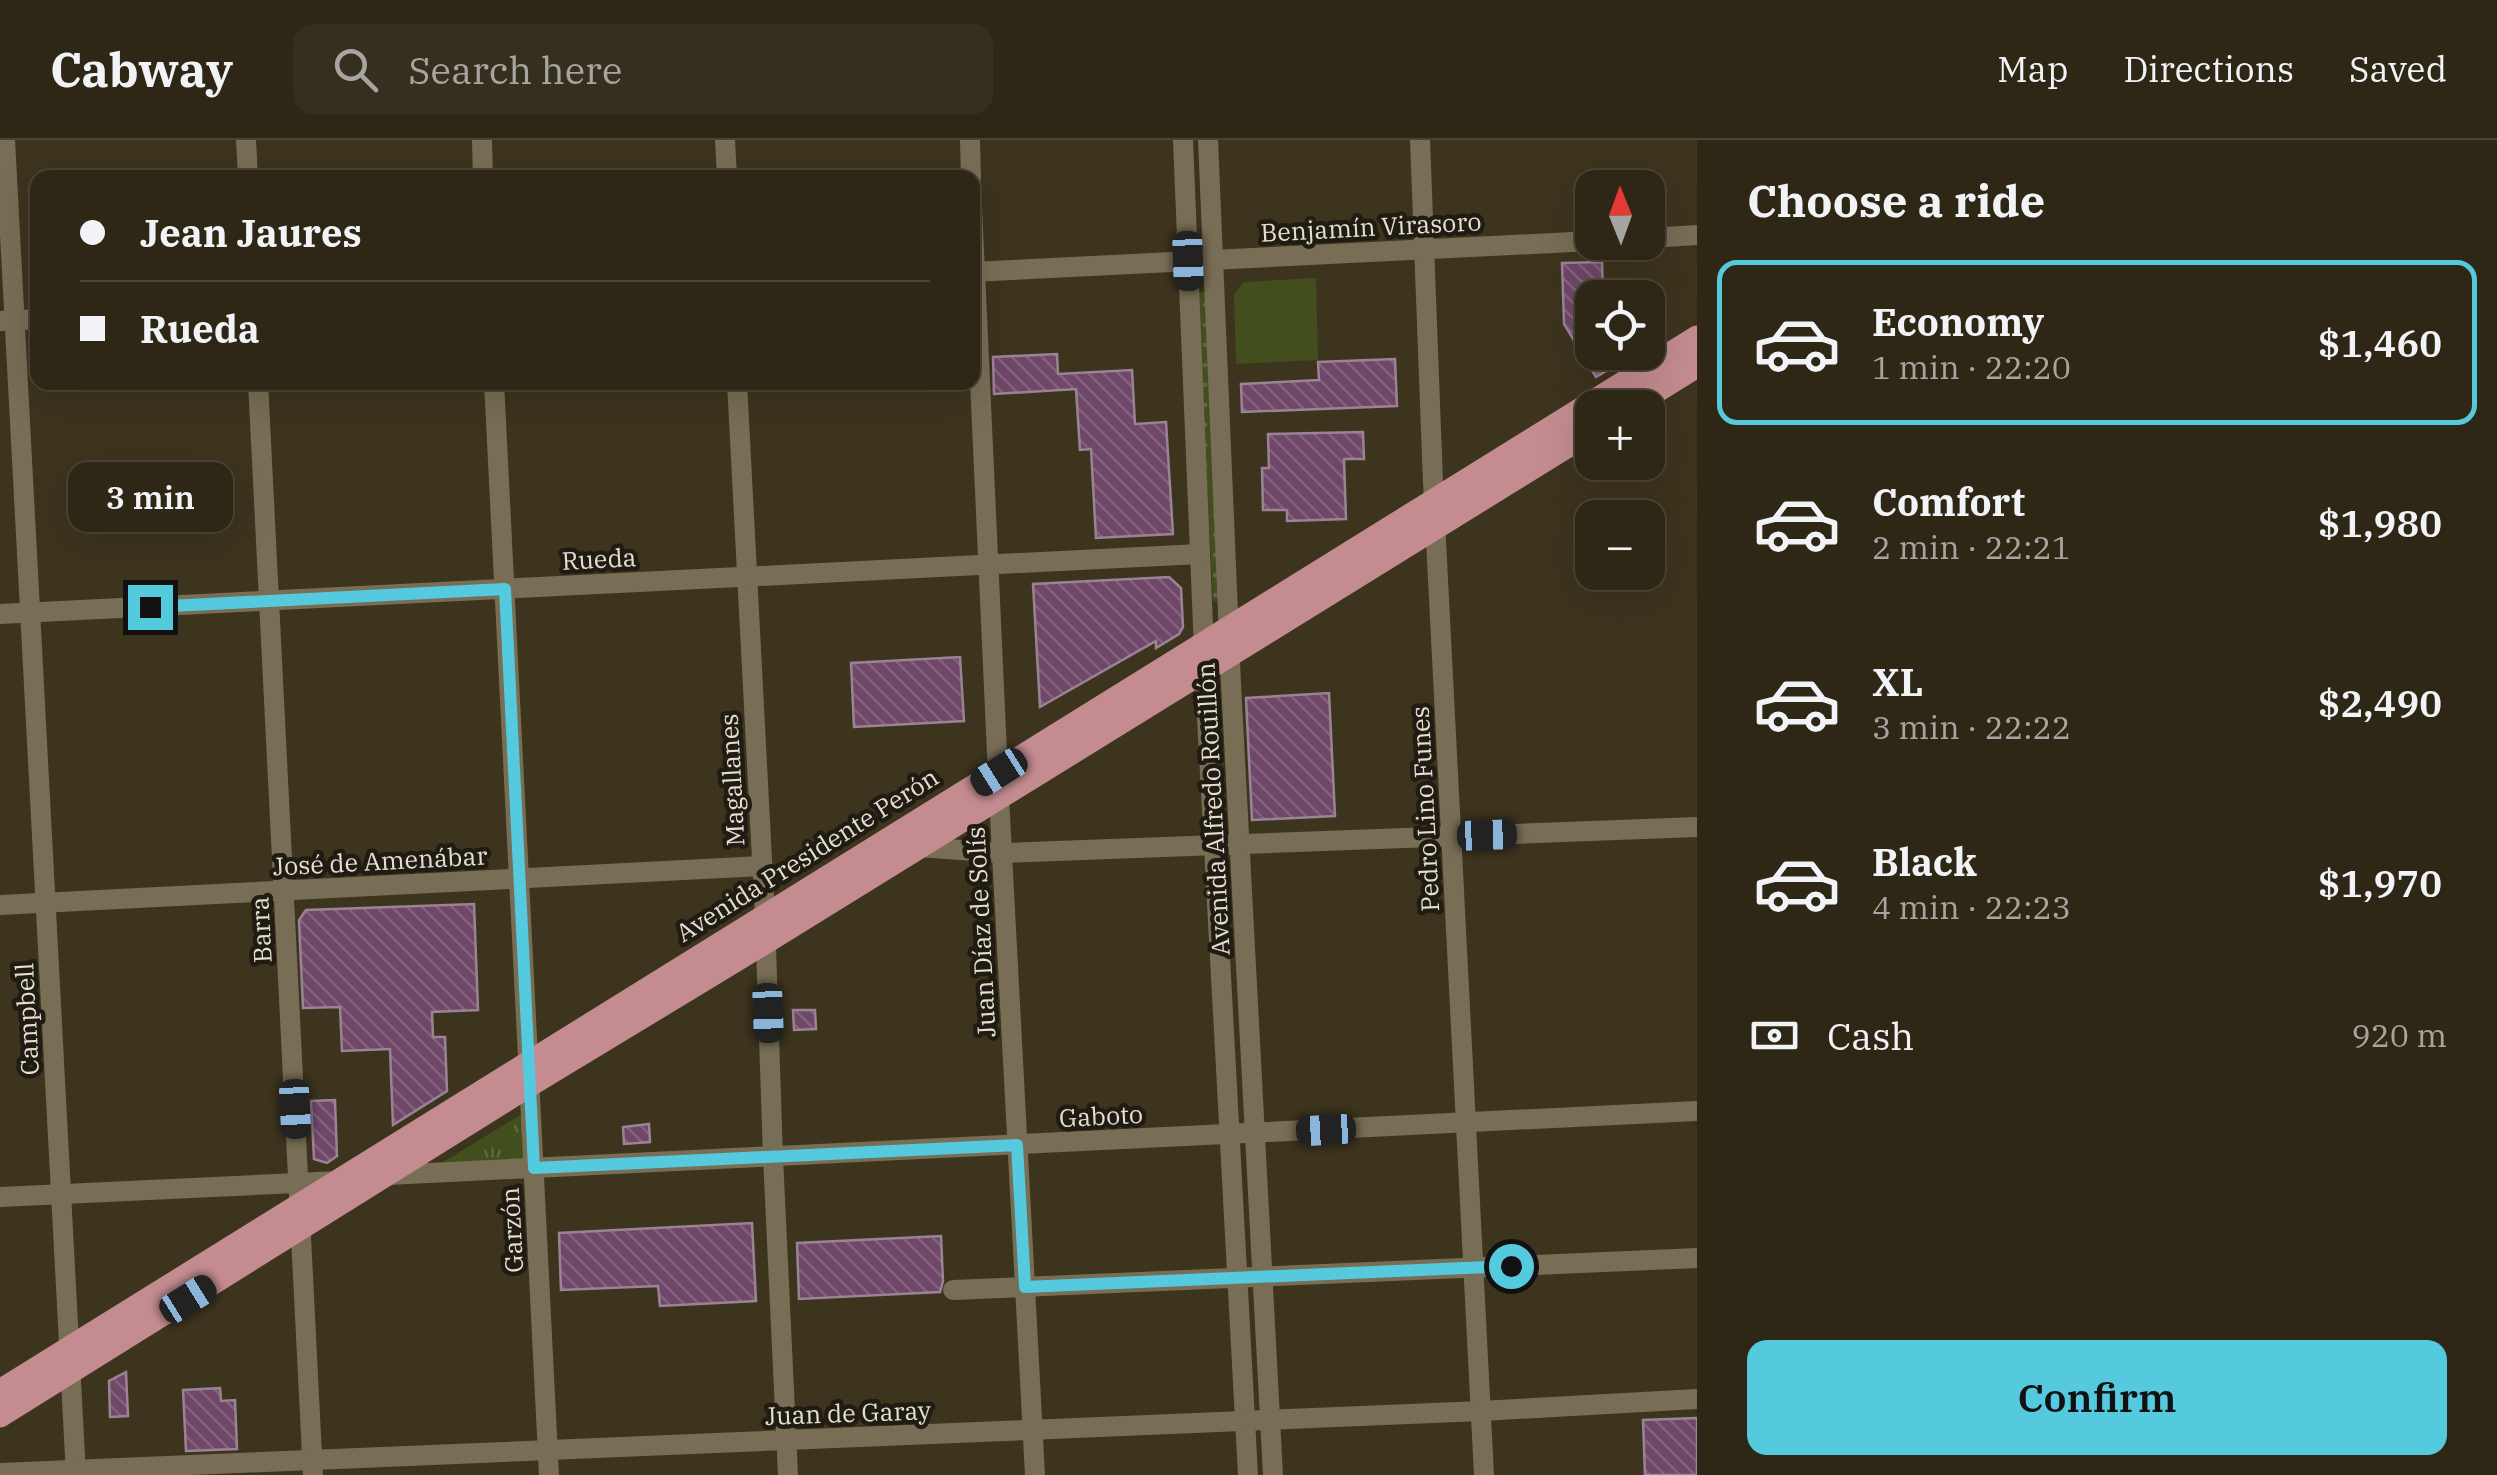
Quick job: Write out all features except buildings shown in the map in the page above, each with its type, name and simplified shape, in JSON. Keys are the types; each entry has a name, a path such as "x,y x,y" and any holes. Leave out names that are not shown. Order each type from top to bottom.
{"main road":[{"name":"Avenida Presidente Perón","path":"0,1415 70,1360 300,1205 530,1074 1435,514 1697,338"},
{"path":"1657,390 1697,365"},
{"name":"Avenida Presidente Perón","path":"1435,514 1575,439"},
{"name":"Avenida Presidente Perón","path":"765,929 919,847 999,784"},
{"name":"Avenida Presidente Perón","path":"300,1205 388,1175 530,1074"},
{"name":"Avenida Presidente Perón","path":"0,1392 70,1360"}],"street":[{"name":"Campbell","path":"5,140 7,321 30,613 75,1472"},
{"path":"246,140 248,170"},
{"path":"482,140 484,170"},
{"path":"725,140 726,170"},
{"path":"970,140 971,170"},
{"name":"Avenida Alfredo Rouillón","path":"1183,140 1204,657 1248,1475"},
{"name":"Avenida Alfredo Rouillón","path":"1208,140 1273,1475"},
{"name":"Pedro Lino Funes","path":"1420,140 1484,1475"},
{"path":"1665,237 1697,235"},
{"name":"Benjamín Virasoro","path":"980,272 1575,241"},
{"name":"Juan Díaz de Solís","path":"980,389 1034,1475"},
{"name":"Barra","path":"258,390 313,1468"},
{"name":"Garzón","path":"494,390 549,1475"},
{"name":"Magallanes","path":"737,390 788,1475"},
{"name":"Rueda","path":"0,614 1200,554"},
{"path":"919,847 1002,854 1697,827"},
{"name":"José de Amenábar","path":"0,906 762,866"},
{"name":"Gaboto","path":"388,1175 1697,1111"},
{"path":"0,1197 61,1194 300,1205"},
{"path":"953,1290 1697,1258"},
{"name":"Juan de Garay","path":"0,1473 313,1468 548,1450 1697,1399"}],"green space":[{"path":"1316,278 1318,360 1236,364 1234,294 1244,282"},
{"path":"1197,292 1207,292 1222,601 1213,601"},
{"path":"522,1114 527,1163 444,1164 445,1161"}],"route":[{"path":"150,607 505,589 534,1168 1017,1145 1025,1287 1511,1266"}]}
